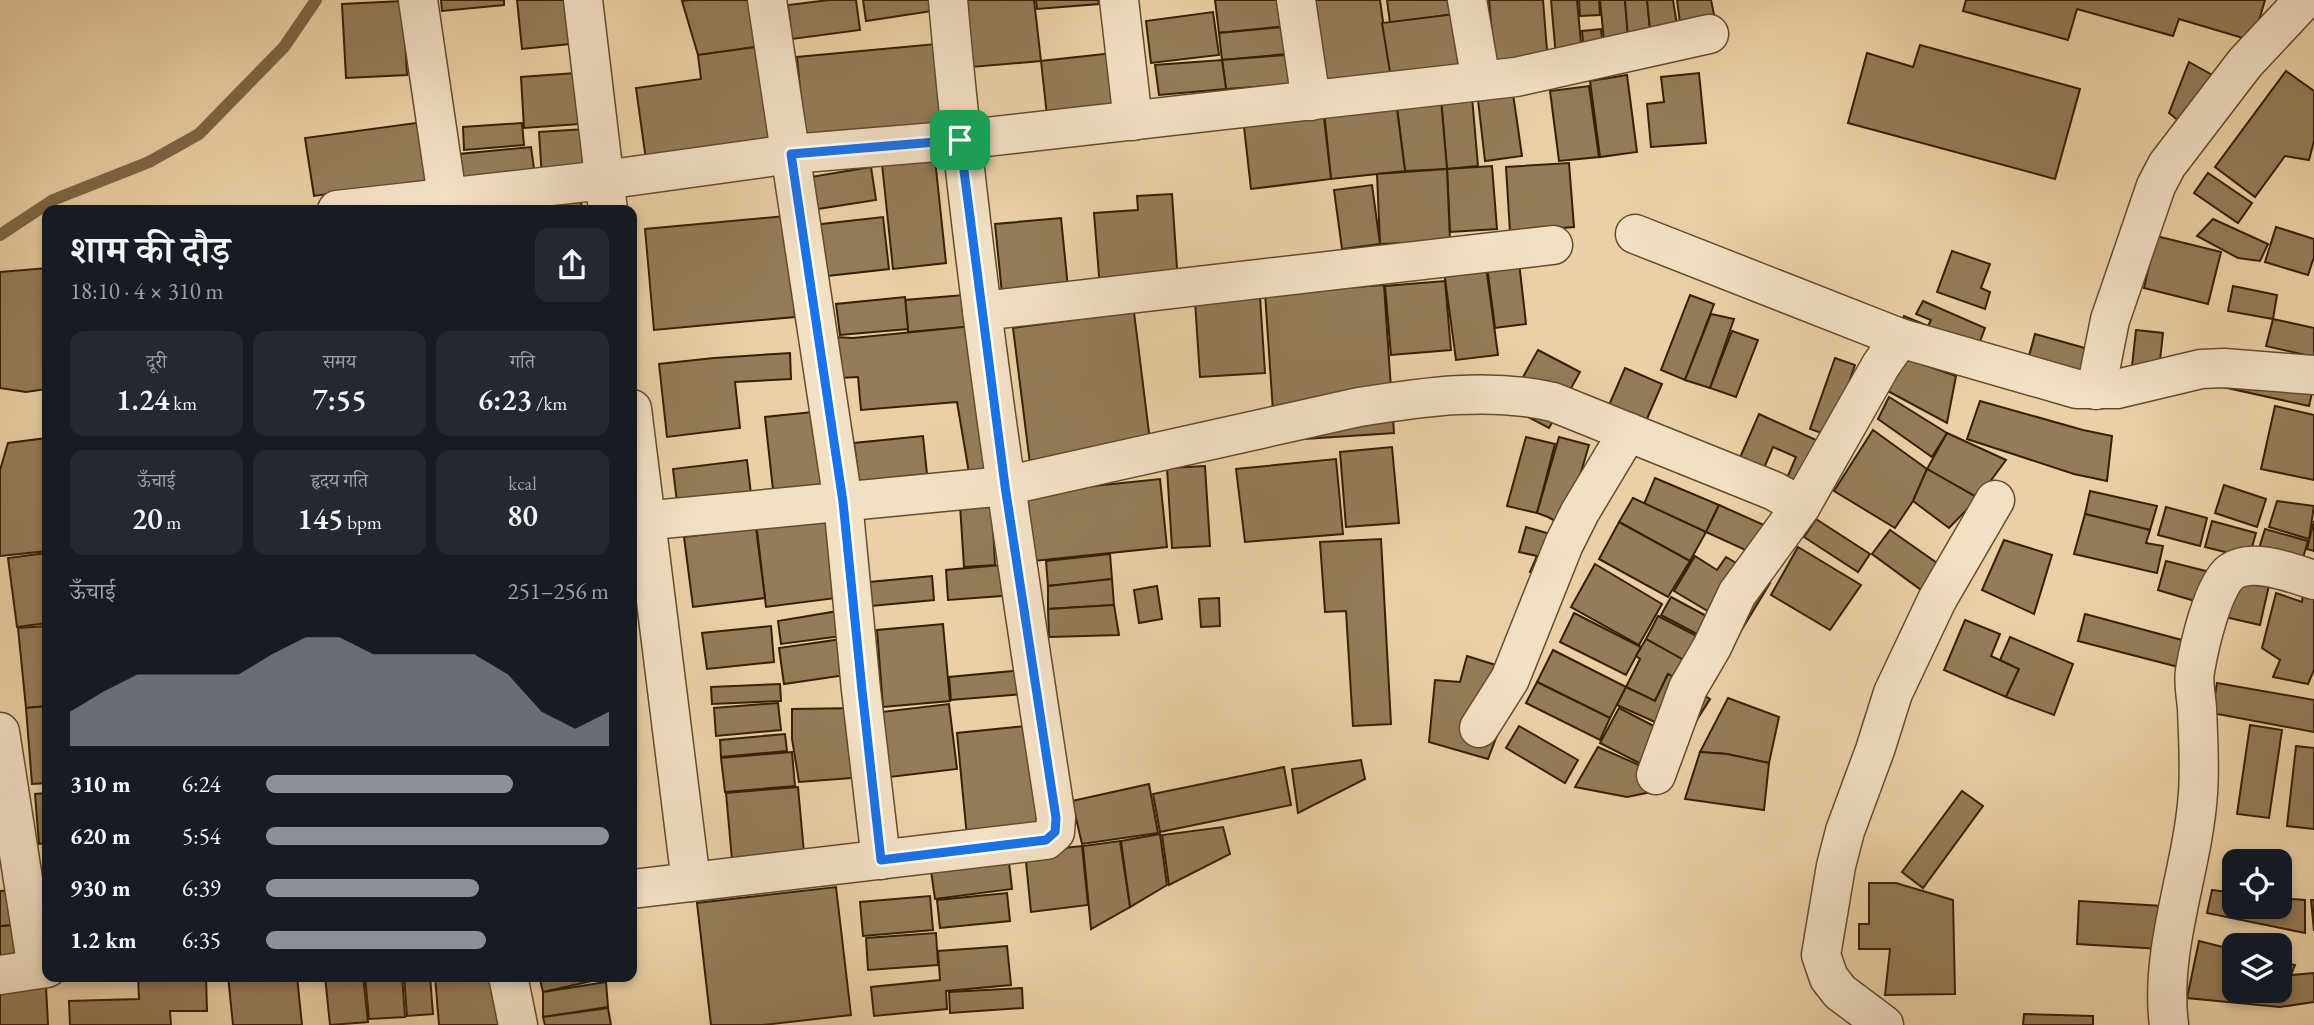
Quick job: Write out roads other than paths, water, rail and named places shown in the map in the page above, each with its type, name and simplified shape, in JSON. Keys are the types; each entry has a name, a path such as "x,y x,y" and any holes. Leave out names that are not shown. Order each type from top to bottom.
{"street":[{"path":"418,0 448,203"},
{"path":"583,0 606,195"},
{"path":"767,0 843,502 881,860"},
{"path":"637,888 1046,840 1055,832 1056,818 1005,486 960,140 948,0"},
{"path":"1119,0 1133,121"},
{"path":"1296,0 1311,101"},
{"path":"1467,0 1481,81"},
{"path":"2096,390 2113,310 2167,165 2245,63 2304,0"},
{"path":"416,205 606,195 791,154 960,140 1516,77 1709,34"},
{"path":"1635,234 1900,338 2077,389 2117,389 2202,369 2224,368 2314,376"},
{"path":"982,311 1553,245"},
{"path":"1656,775 1688,688 1712,647 1737,594 1801,506 1881,365 1900,338"},
{"path":"638,521 1005,486 1359,407 1419,397 1482,394 1529,396 1553,402 1774,491 1801,506"},
{"path":"1479,728 1510,678 1564,544 1580,512 1628,432"},
{"path":"1884,1025 1840,992 1829,978 1821,955 1836,866 1845,831 1893,693 1937,600 1995,500"},
{"path":"637,502 691,882"},
{"path":"2169,1025 2166,980 2199,792 2194,675 2200,643 2220,584 2232,571 2249,566 2266,566 2314,580"},
{"path":"0,732 42,968 0,975"},
{"path":"509,982 518,1025"}],"waterway":[{"path":"45,205 149,162 199,134 284,47 316,0"},
{"path":"0,235 42,207"}]}
